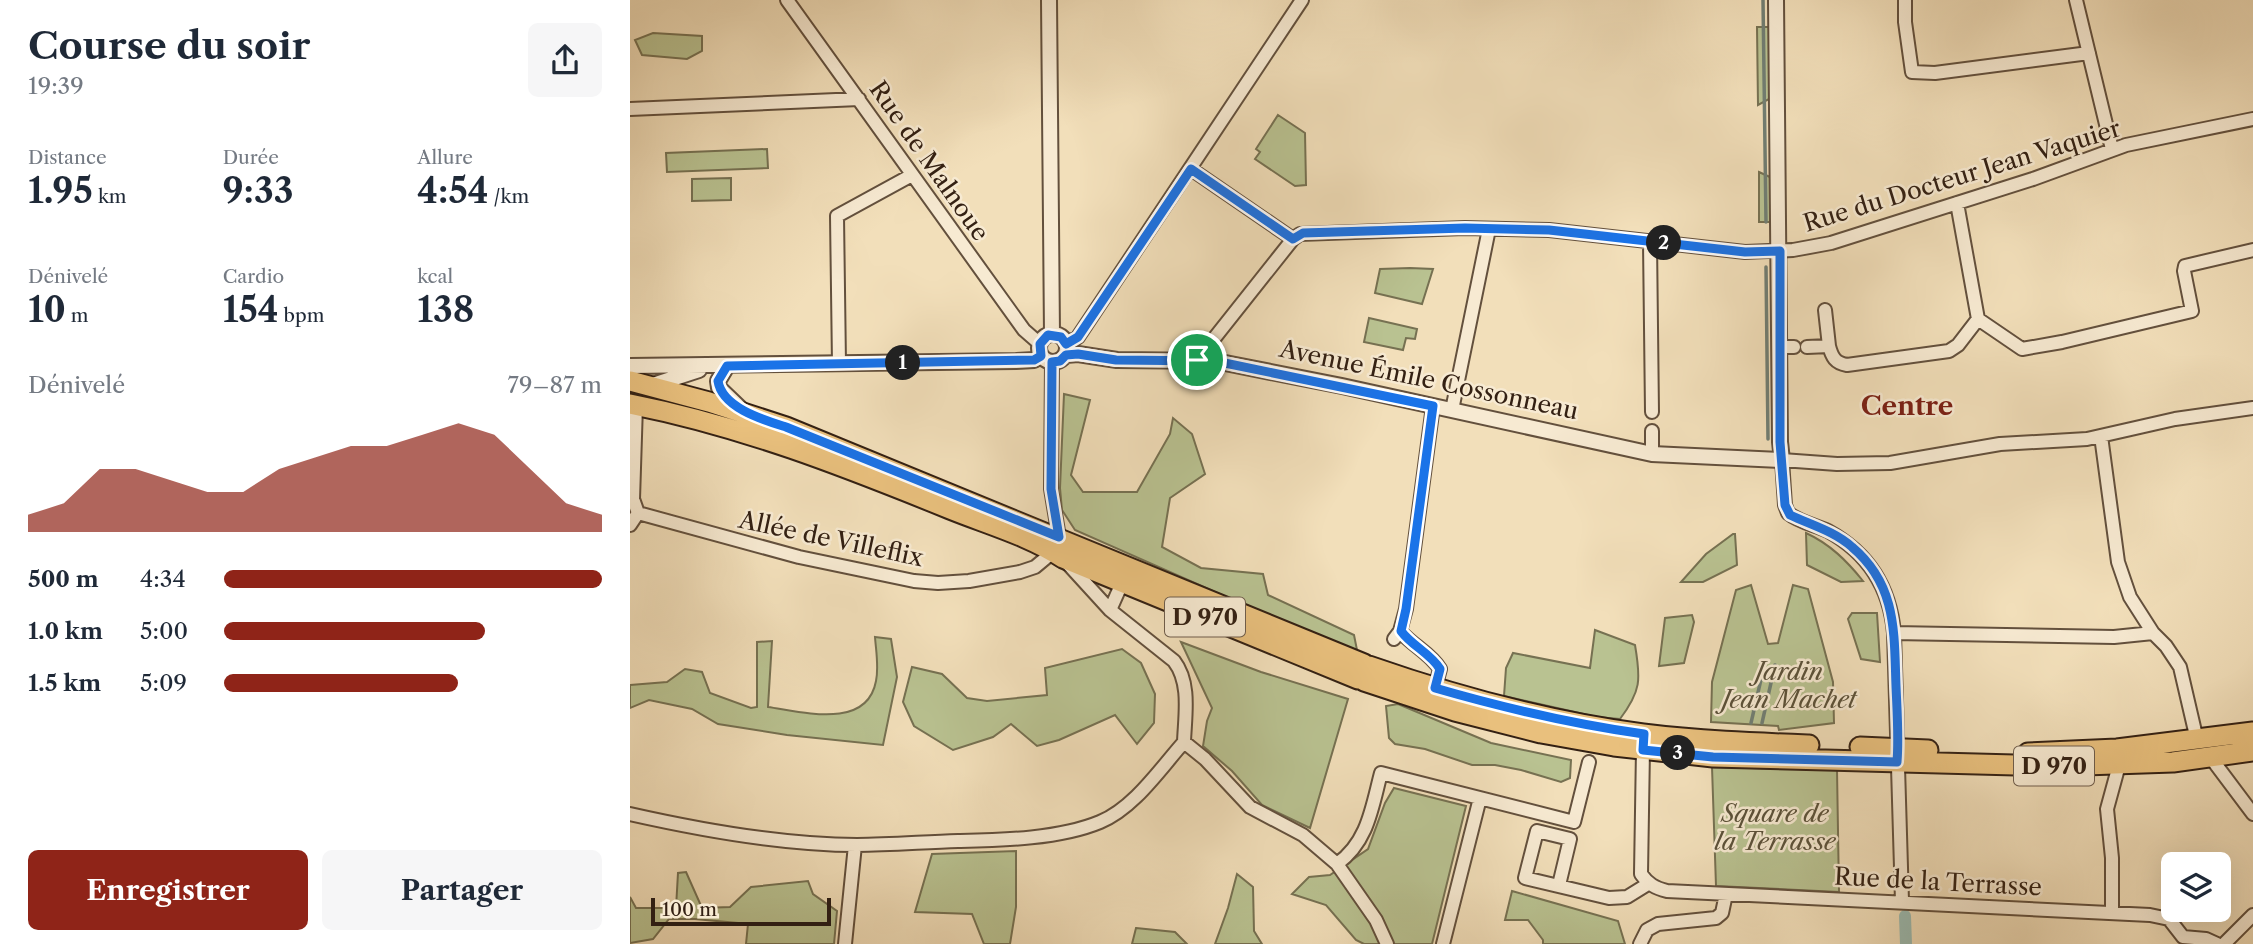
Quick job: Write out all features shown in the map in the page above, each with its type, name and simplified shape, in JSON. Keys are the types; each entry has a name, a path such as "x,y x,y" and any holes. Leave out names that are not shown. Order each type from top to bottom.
{"main road":[{"name":"D 970","path":"630,381 799,432 1058,549 1122,583 1364,672 1713,757 2055,752 2197,740 2253,732"},
{"path":"633,404 650,386"},
{"name":"D 970","path":"633,404 713,422 786,445 1058,549 1455,711 1541,733 1644,742 1661,748 1688,739 2055,766 2119,765 2211,758 2253,751"}],"street":[{"name":"Rue de Malnoue","path":"787,0 1044,354"},
{"path":"1049,0 1052,334"},
{"path":"1044,354 1060,361 1066,349 1078,337 1302,0"},
{"path":"1776,0 1780,251 1786,347 1780,442 1785,505 1792,516 1841,539 1866,561 1877,575 1886,595 1894,633 1902,901"},
{"path":"1905,0 1906,34 1912,72 1935,73 2089,53"},
{"path":"2076,0 2112,149"},
{"path":"630,109 859,99"},
{"name":"Rue du Docteur Jean Vaquier","path":"1293,239 1303,233 1549,230 1745,252 1780,251 1831,243 2033,179 2112,149 2253,119"},
{"path":"1191,169 1293,239 1197,360"},
{"path":"838,364 837,216 912,175"},
{"path":"1957,204 1978,319 2022,349 2192,311 2185,266 2253,250"},
{"path":"1452,410 1489,229"},
{"path":"1650,242 1652,412"},
{"path":"1825,310 1832,357 1839,364 1847,365 1949,351 1958,345 1978,319"},
{"path":"630,814 727,833 855,845 994,840 1082,828 1102,821 1134,797 1184,742 1185,692 1182,671 1159,647 1110,610 1058,549 1051,489 1044,337 1052,334 1061,337 1066,349"},
{"path":"1807,347 1829,346"},
{"name":"Avenue Émile Cossonneau","path":"1066,349 1078,354 1116,360 1197,360 1234,364 1652,454 1782,460"},
{"path":"630,366 1016,361 1034,360 1044,354"},
{"path":"650,386 709,366"},
{"path":"727,366 718,381 719,388 745,414"},
{"path":"630,525 638,513 633,499 633,404"},
{"path":"1433,406 1406,609 1397,635 1434,659 1440,669 1435,688"},
{"path":"1782,460 1837,464 1890,463 2000,444 2070,441 2175,419 2253,408"},
{"path":"1652,431 1652,454"},
{"path":"2101,436 2118,562 2130,597 2152,633 2166,646 2180,667 2197,740"},
{"name":"Allée de Villeflix","path":"638,513 789,555 914,581 969,581 1020,572 1035,566 1058,549"},
{"path":"1110,610 1122,583"},
{"path":"1894,633 2114,637 2152,633"},
{"path":"1184,742 1205,759 1250,807 1303,835 1336,864 1376,920 1387,944"},
{"path":"1559,885 1570,839 1537,831 1525,877 1559,885 1619,898 1627,897 1648,884 1641,874 1640,861 1644,742"},
{"path":"2211,758 2253,814"},
{"path":"1336,864 1350,855 1364,833 1381,772 1574,822 1589,762"},
{"path":"2112,912 2112,858 2107,809 2119,765"},
{"path":"1443,944 1480,798"},
{"path":"845,944 855,845"},
{"name":"Rue de la Terrasse","path":"1648,884 1667,891 2150,915 2169,919 2182,940 2206,939 2217,944"},
{"path":"1640,944 1647,930 1658,924 1716,918 1722,913 1726,894"},
{"path":"2224,944 2253,915"}],"green space":[{"path":"1757,27 1770,27 1771,98 1758,105"},
{"path":"653,33 702,36 702,51 687,59 642,55 635,40"},
{"path":"1278,115 1305,133 1306,185 1295,186 1255,159 1260,152 1256,149"},
{"path":"767,149 768,168 667,172 666,153"},
{"path":"1759,172 1772,178 1772,222 1759,222"},
{"path":"731,178 731,200 692,201 692,179"},
{"path":"1380,269 1433,269 1422,304 1375,293"},
{"path":"1369,318 1417,329 1415,339 1406,338 1403,350 1364,342"},
{"path":"1064,394 1090,400 1071,475 1083,492 1137,492 1170,434 1173,418 1192,434 1205,474 1170,498 1162,547 1201,568 1263,574 1268,595 1354,635 1358,655 1075,530 1062,510 1060,488"},
{"path":"1806,533 1823,542 1863,581 1841,582 1807,565"},
{"path":"1733,534 1737,565 1703,582 1681,582 1706,554"},
{"name":"Jardin Jean Machet","path":"1751,585 1768,644 1778,643 1793,585 1808,589 1833,682 1834,723 1779,730 1778,726 1711,722 1712,682 1736,590"},
{"path":"1852,613 1877,613 1880,662 1861,659 1848,619"},
{"path":"1692,615 1694,622 1684,663 1659,666 1665,618"},
{"path":"1595,630 1635,645 1638,685 1632,701 1620,719 1597,717 1504,696 1506,668 1513,653 1590,668"},
{"path":"875,637 891,639 897,677 883,745 787,735 718,724 692,709 649,700 630,708 630,685 667,682 685,669 702,672 710,693 751,708 757,707 757,642 772,641 768,707 815,714 847,712 860,706 870,696 876,681"},
{"path":"1181,642 1261,672 1348,699 1310,828 1262,805 1232,771 1203,746 1212,708"},
{"path":"1122,649 1141,663 1155,694 1154,723 1137,744 1115,715 1059,740 1037,746 1011,724 993,737 953,750 914,726 903,702 912,667 942,674 967,698 987,701 1047,695 1045,668"},
{"path":"1398,704 1491,743 1571,760 1570,778 1561,782 1495,765 1472,765 1425,749 1395,744 1389,738 1386,706"},
{"name":"Square de la Terrasse","path":"1712,767 1837,770 1839,892 1716,886"},
{"path":"1394,788 1466,806 1432,944 1364,944 1356,940 1326,905 1292,894 1309,877 1330,875 1368,849 1385,803"},
{"path":"1016,851 1016,907 1010,944 984,944 972,914 915,912 932,854"},
{"path":"686,872 702,908 730,907 751,887 808,881 813,894 837,911 834,944 746,944 748,924 695,919 669,919 653,939 630,943 630,897 636,908 676,908 678,873"},
{"path":"1237,874 1253,887 1254,931 1262,944 1215,944"},
{"path":"1512,891 1618,921 1625,944 1543,944 1543,940 1528,920 1505,920"},
{"path":"1136,928 1175,932 1187,944 1132,944"}],"waterway":[{"path":"1763,0 1766,222"},
{"path":"1766,267 1768,439"},
{"path":"1762,723 1775,665"},
{"path":"1751,723 1762,675"},
{"path":"1905,916 1906,944"}],"district":[{"name":"Centre","path":"1907,406"}],"route":[{"path":"1191,169 1293,239 1303,233 1465,228 1549,230 1745,252 1780,251 1780,442 1786,510 1790,515 1828,532 1852,547 1871,567 1883,586 1893,620 1897,762 1713,757 1643,750 1644,734 1560,720 1435,688 1440,669 1434,659 1406,639 1401,631 1433,406 1234,364 1197,360 1116,360 1078,354 1066,355 1060,361 1052,362 1051,489 1059,537 786,427 745,414 719,388 718,381 727,366 1034,360 1041,356 1039,348 1044,337 1057,335 1066,344 1078,337 1191,169"}]}
